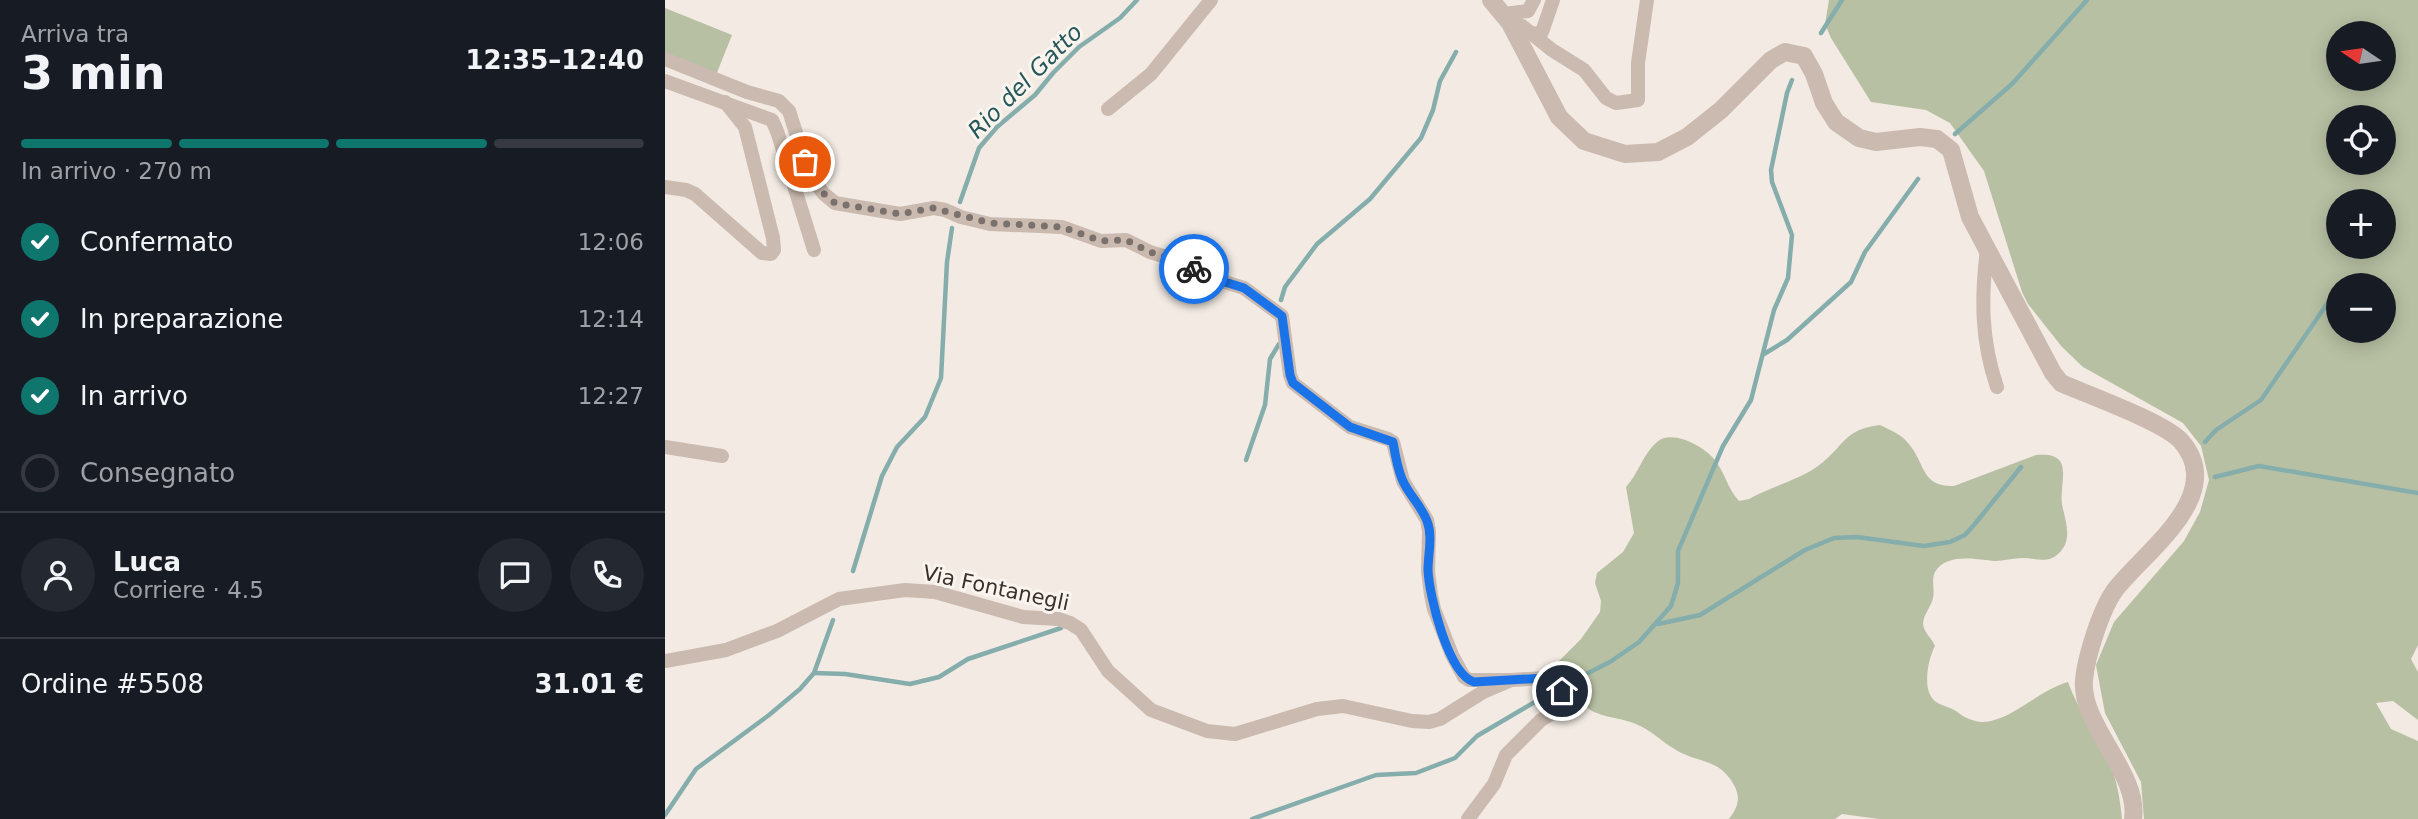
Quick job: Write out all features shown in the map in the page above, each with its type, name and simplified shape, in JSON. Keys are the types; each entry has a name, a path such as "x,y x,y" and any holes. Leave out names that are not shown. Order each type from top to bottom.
{"street":[{"path":"1108,109 1151,74 1211,0"},
{"path":"1491,0 1507,19 1559,117 1584,141 1625,154 1658,152 1687,137 1721,110 1770,60 1785,52 1804,56 1814,74 1824,103 1836,122 1859,138 1876,142 1920,136 1937,139 1951,150 1971,217 2053,373 2061,383 2165,429 2181,441 2193,460 2195,487 2184,514 2113,593 2089,649 2083,682 2088,707 2127,783 2134,812 2133,819"},
{"path":"1507,19 1528,11 1534,0"},
{"path":"1531,33 1542,32 1553,0"},
{"path":"1507,19 1522,26 1584,70 1606,98 1616,103 1638,100 1638,63 1647,0"},
{"path":"665,59 747,92 779,101 789,111 809,173 823,193 835,203 900,214 933,208 990,223 1062,227 1101,241 1126,240 1209,277 1244,288 1271,306 1282,316 1293,383 1350,427 1393,442 1403,481 1427,520 1430,531 1428,571 1434,609 1464,677 1474,682 1511,680"},
{"path":"665,81 772,120 786,156 814,250"},
{"path":"665,187 695,194 762,253 771,254 774,250 745,127 725,103"},
{"path":"1987,249 1983,336 1997,387"},
{"path":"665,447 722,456"},
{"name":"Via Fontanegli","path":"665,661 726,650 777,631 839,599 905,590 935,592 1023,617 1058,619 1070,623 1081,630 1108,671 1151,710 1207,731 1235,734 1317,709 1343,706 1412,721 1429,722 1440,719 1483,692 1511,680 1555,679 1562,691 1561,708 1541,720 1506,755 1495,784 1468,819"}],"green space":[{"path":"1829,0 2418,0 2418,645 2411,659 2418,672 2418,720 2393,701 2376,703 2391,729 2418,741 2418,819 2144,819 2141,782 2105,713 2096,665 2114,622 2184,541 2200,512 2209,480 2201,446 2183,423 2083,367 2062,347 2028,304 2022,292 1984,171 1950,123 1926,110 1871,102 1825,24"},
{"path":"665,8 732,35 716,75 665,54"},
{"path":"1880,425 1905,440 1929,478 1943,485 1954,486 2036,455 2048,455 2057,458 2061,463 2062,504 2067,537 2058,554 2046,560 1955,559 1940,566 1935,572 1933,598 1923,624 1935,646 1928,667 1927,683 1931,697 1938,703 1972,720 1986,722 2001,718 2048,690 2068,682 2109,763 2117,786 2122,819 1879,819 1842,814 1835,819 1729,819 1738,798 1734,785 1722,770 1676,750 1629,721 1594,712 1582,703 1587,684 1565,677 1559,672 1558,662 1581,639 1600,612 1601,601 1595,583 1597,573 1623,552 1634,533 1626,487 1657,442 1663,438 1679,438 1703,449 1718,464 1739,501 1811,471 1858,430"}],"waterway":[{"name":"Rio del Gatto","path":"960,202 979,148 997,127 1035,95 1079,47 1120,18 1137,0"},
{"path":"1821,33 1842,0"},
{"path":"1955,134 2012,84 2087,0"},
{"path":"1281,300 1285,287 1317,244 1370,199 1421,138 1433,110 1440,81 1456,52"},
{"path":"1564,685 1610,662 1639,642 1671,606 1678,583 1678,551 1723,446 1751,400 1774,310 1788,278 1792,235 1772,182 1771,170 1792,80"},
{"path":"1764,354 1787,340 1851,282 1865,252 1918,179"},
{"name":"Rio del Gatto","path":"853,571 882,476 897,447 925,417 941,378 947,262 952,228"},
{"path":"2205,442 2216,430 2261,400 2326,305"},
{"path":"1246,460 1265,405 1270,359 1279,344"},
{"path":"2215,477 2259,466 2418,493"},
{"path":"1658,624 1700,615 1805,550 1834,538 1857,537 1924,546 1950,542 1965,535 2021,467"},
{"name":"Rio del Gatto","path":"665,815 696,769 769,715 800,689 814,673 833,620"},
{"path":"814,673 845,674 910,684 939,677 968,659 1061,628"},
{"path":"1252,819 1376,775 1416,773 1455,758 1477,736 1555,690"}],"way so far":[{"path":"805,162 823,193 835,203 900,214 933,208 990,223 1062,227 1101,241 1126,240 1194,269"}],"route":[{"path":"1194,269 1209,277 1244,288 1271,306 1282,316 1293,383 1350,427 1393,442 1403,481 1427,520 1430,531 1428,571 1434,609 1464,677 1474,682 1555,679 1562,691"}]}
